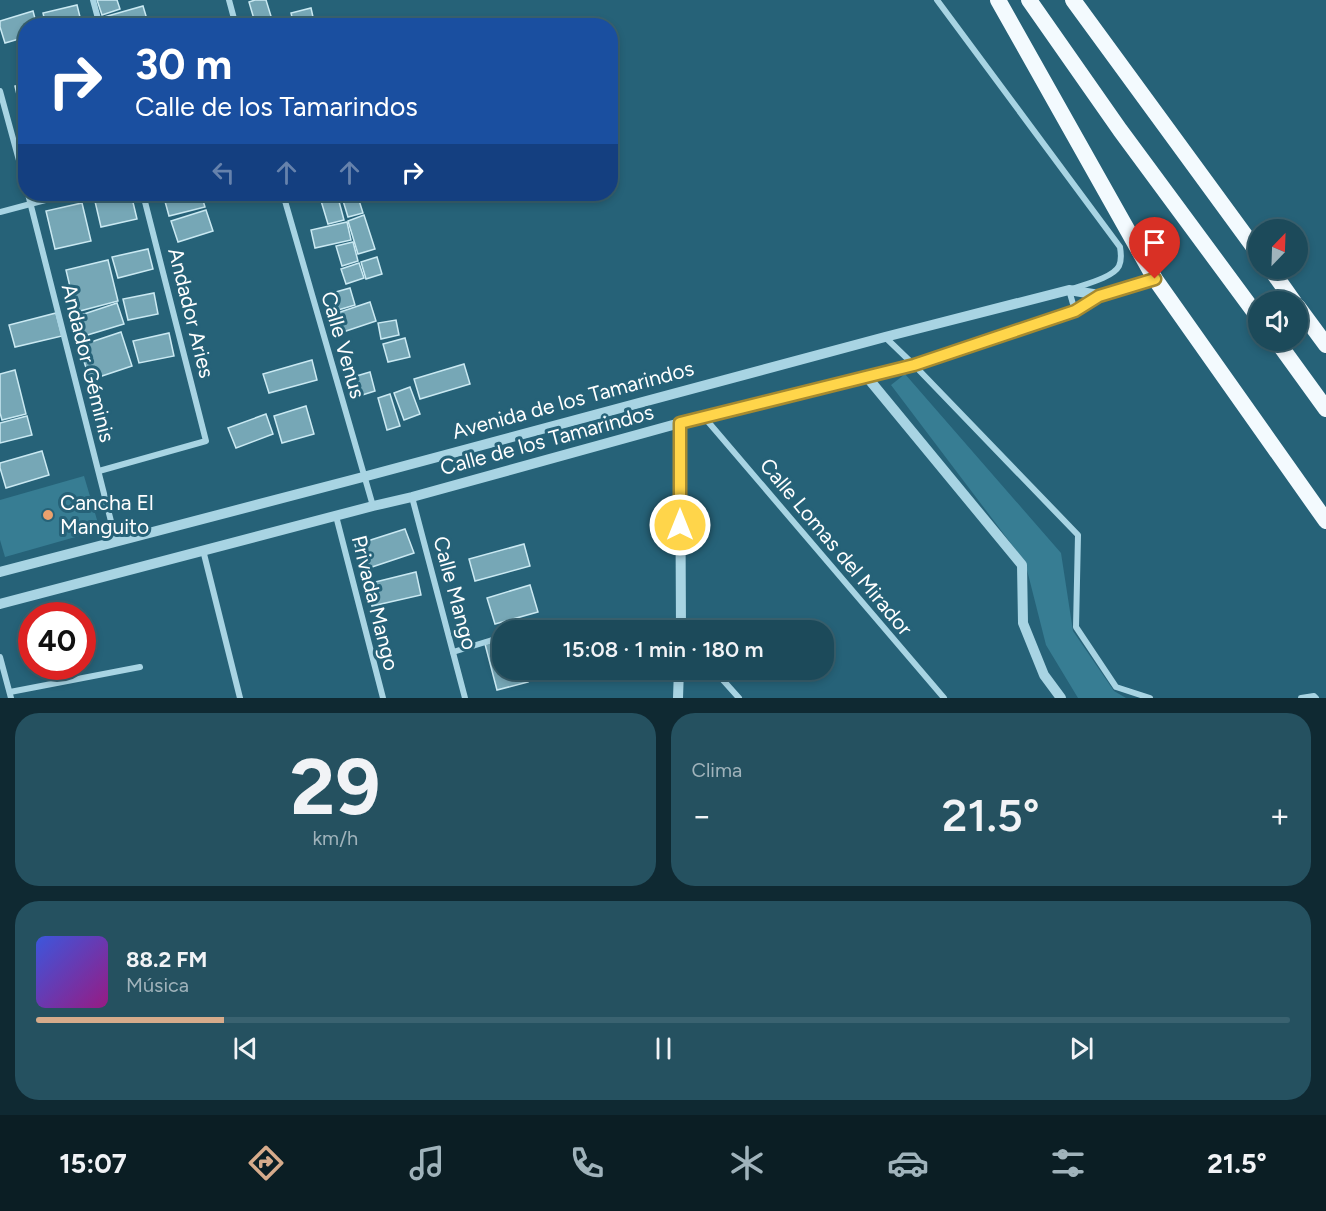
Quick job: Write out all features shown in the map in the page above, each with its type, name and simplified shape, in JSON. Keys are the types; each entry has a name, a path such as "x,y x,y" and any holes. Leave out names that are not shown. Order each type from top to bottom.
{"highway":[{"path":"998,0 1155,279 1326,521"},
{"path":"1029,0 1120,130 1248,303"},
{"path":"1073,0 1248,239"},
{"path":"1081,0 1112,54"},
{"path":"1308,320 1326,345"},
{"path":"1284,351 1326,409"}],"street":[{"path":"93,0 98,18"},
{"path":"229,0 234,18"},
{"path":"937,0 1120,247 1119,266 1112,275 1069,290 1075,311"},
{"path":"0,90 18,156"},
{"name":"Andador Géminis","path":"29,201 116,541"},
{"path":"0,212 44,201"},
{"name":"Andador Aries","path":"99,471 206,441 145,201"},
{"name":"Calle Venus","path":"285,201 373,506"},
{"name":"Avenida de los Tamarindos","path":"0,572 1069,290 1099,296 1155,279"},
{"name":"Calle de los Tamarindos","path":"0,604 412,497 680,423 914,365 1075,311 1099,296"},
{"path":"885,337 1078,535 1076,627 1116,687 1150,698"},
{"path":"867,377 1022,565 1023,623 1044,675 1060,698"},
{"name":"Calle Lomas del Mirador","path":"704,417 944,698"},
{"path":"680,423 681,620"},
{"name":"Calle Mango","path":"412,497 465,698"},
{"name":"Privada Mango","path":"336,516 383,698"},
{"path":"203,550 240,698"},
{"path":"453,652 492,640"},
{"path":"0,657 10,695 140,667"},
{"path":"678,698 679,680"},
{"path":"723,680 739,698"},
{"path":"1301,698 1314,696 1316,698"}],"shaded area":[{"path":"905,374 1061,553 1073,631 1114,691 1126,698 1078,698 1046,645 1025,562 891,385"},
{"name":"Cancha El Manguito","path":"84,476 100,530 5,557 0,540 0,500"}],"building":[{"path":"97,0 117,0 120,9 102,15"},
{"path":"266,0 272,18 254,18 249,2"},
{"path":"77,5 80,18 44,18 43,13"},
{"path":"143,6 147,18 104,18"},
{"path":"311,8 313,18 292,18 291,13"},
{"path":"33,11 35,18 18,18 18,39 5,43 0,21"},
{"path":"95,201 133,201 137,219 101,227"},
{"path":"165,201 203,201 205,207 169,216"},
{"path":"321,201 339,201 344,220 328,224"},
{"path":"343,201 359,201 363,213 348,217"},
{"path":"82,203 91,241 55,249 46,211"},
{"path":"206,210 213,231 178,242 171,221"},
{"path":"364,215 375,249 358,254 348,221"},
{"path":"347,222 351,240 315,248 311,230"},
{"path":"353,242 358,261 342,266 336,246"},
{"path":"148,249 153,269 118,278 112,257"},
{"path":"377,257 382,274 366,279 361,262"},
{"path":"108,260 118,301 76,312 66,270"},
{"path":"359,263 364,278 346,284 341,269"},
{"path":"350,288 355,305 338,310 332,293"},
{"path":"154,293 158,314 128,320 123,299"},
{"path":"370,302 376,321 343,332 337,313"},
{"path":"117,303 124,324 84,336 78,316"},
{"path":"56,313 62,336 15,347 9,325"},
{"path":"396,320 399,335 381,339 378,323"},
{"path":"121,332 132,366 90,380 79,346"},
{"path":"169,333 174,356 139,363 133,341"},
{"path":"405,338 410,357 388,362 383,344"},
{"path":"312,360 317,380 269,393 263,374"},
{"path":"464,364 470,384 420,399 414,379"},
{"path":"15,370 26,414 2,420 0,374"},
{"path":"370,372 375,391 359,396 353,377"},
{"path":"410,387 420,414 404,420 394,393"},
{"path":"390,394 400,426 387,430 378,398"},
{"path":"306,406 314,434 282,443 274,416"},
{"path":"266,414 273,434 236,448 228,428"},
{"path":"27,416 32,435 0,443 0,423"},
{"path":"42,451 49,475 6,488 0,463"},
{"path":"405,529 414,553 363,570 355,545"},
{"path":"524,544 530,566 475,581 469,559"},
{"path":"416,572 421,595 372,606 367,584"},
{"path":"530,585 538,612 509,620 494,620 487,598"},
{"path":"492,642 492,671 485,644"},
{"path":"494,680 527,680 528,682 497,690"}],"place":[{"name":"Cancha El Manguito","path":"48,515"}],"route":[{"path":"680,525 680,423 914,365 1075,311 1099,296 1155,279"}]}
